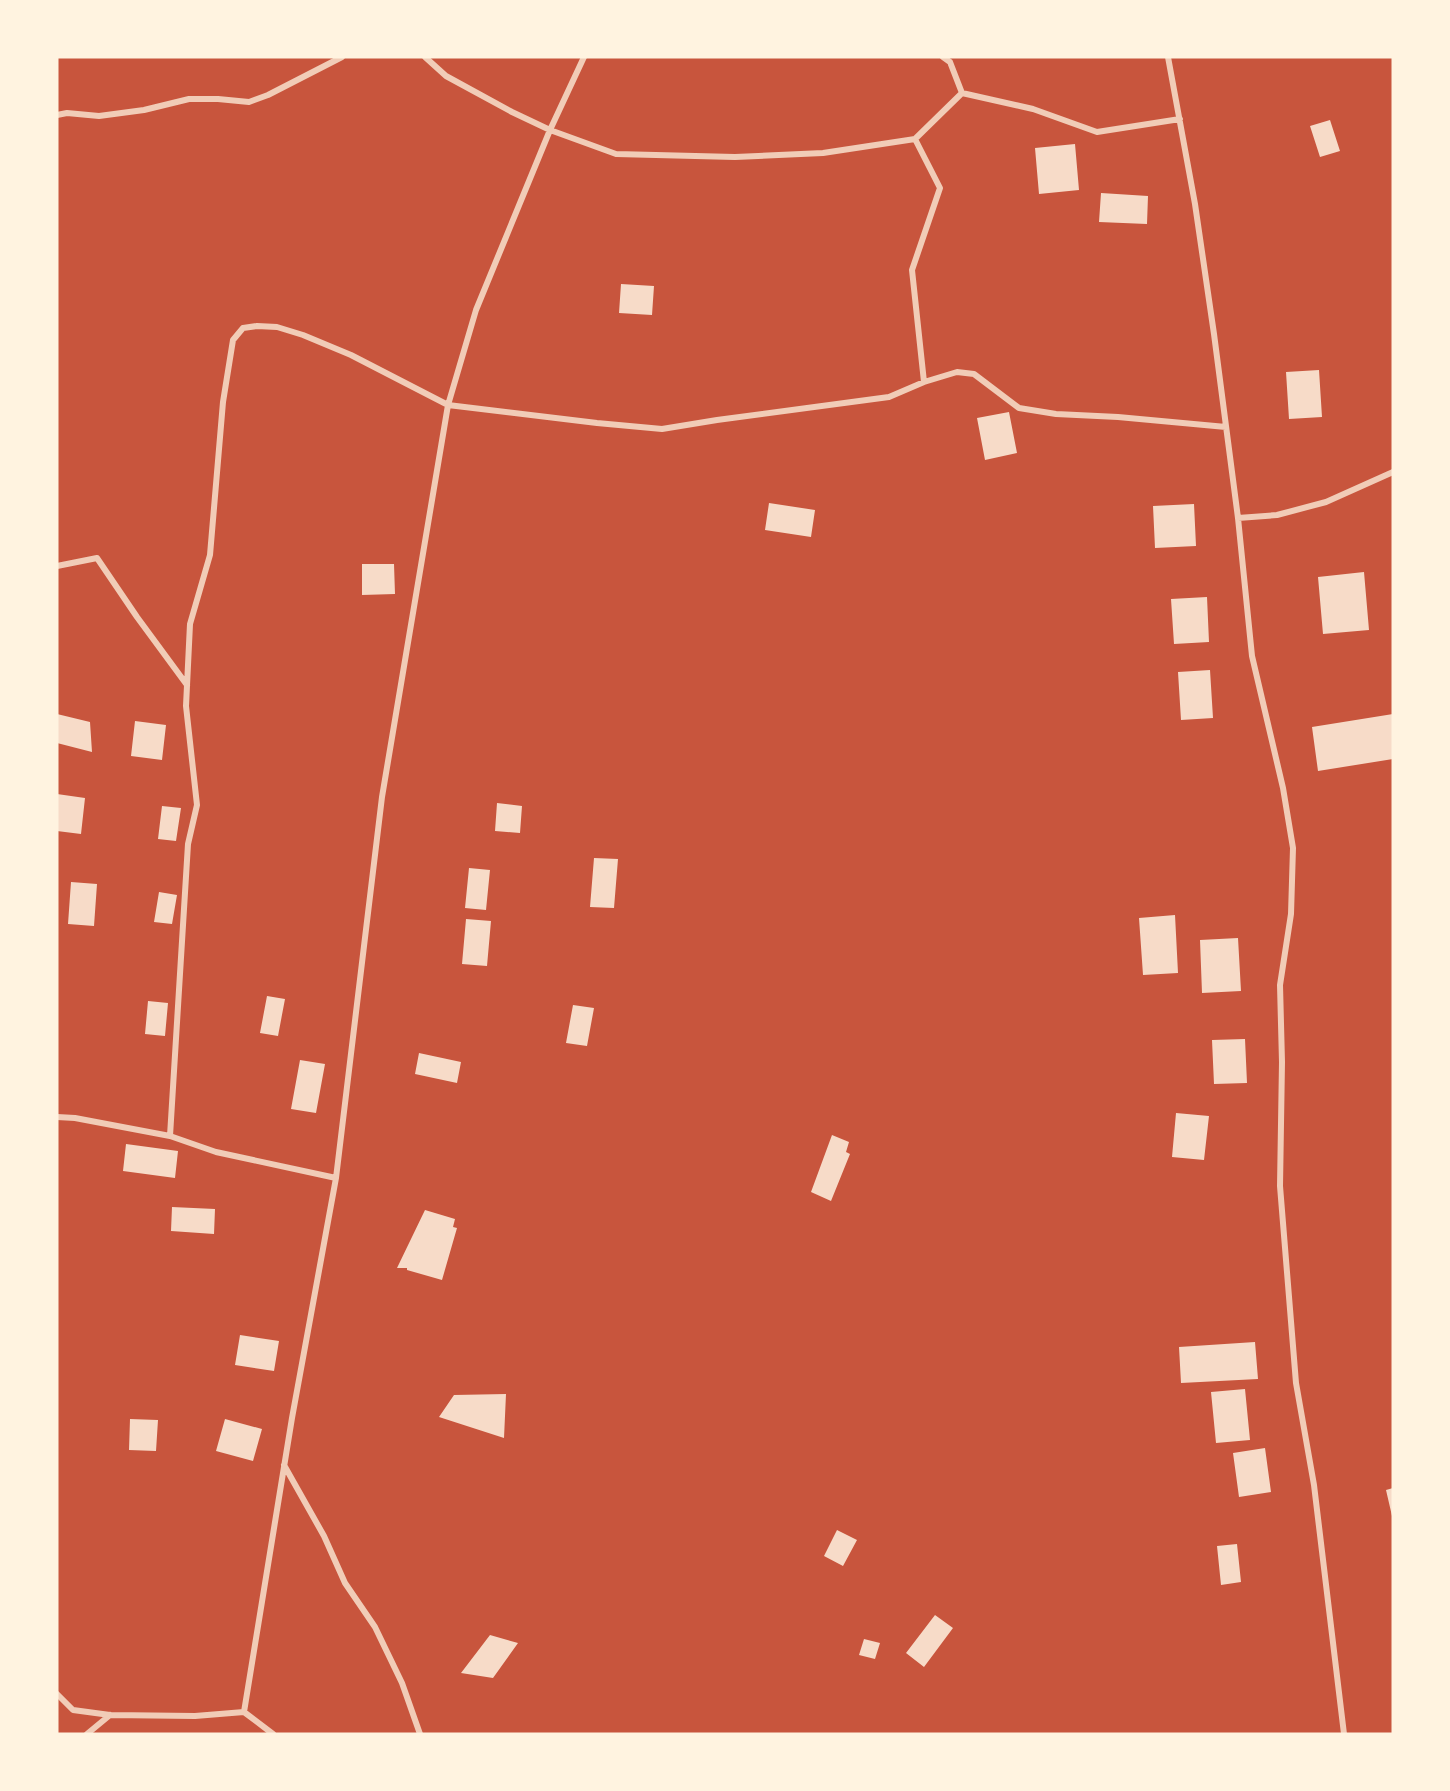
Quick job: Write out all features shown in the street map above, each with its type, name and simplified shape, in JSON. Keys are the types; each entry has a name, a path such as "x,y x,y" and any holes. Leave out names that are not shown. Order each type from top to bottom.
{"street":[{"path":"57,115 67,113 99,116 144,110 189,99 249,102 268,95 342,57"},
{"path":"425,57 446,76 550,130 616,154 735,157 823,153 915,139 962,93"},
{"path":"244,1712 284,1465 336,1178 382,797 448,405 476,310 550,130 584,57"},
{"path":"943,57 950,62 962,93"},
{"path":"1168,57 1195,204 1238,518 1252,656 1283,788 1293,848 1291,914 1280,985 1282,1062 1280,1186 1296,1383 1314,1485 1344,1734"},
{"path":"962,93 1033,109 1097,132 1180,119"},
{"path":"915,139 940,188 912,270 924,382"},
{"path":"170,1136 188,844 197,806 186,706 190,624 210,555 223,402 233,340 243,328 277,327 303,335 351,355 448,405 662,429 889,397 924,382 957,372 974,374 1019,408 1056,414 1226,427"},
{"path":"1238,518 1277,515 1326,502 1393,472"},
{"path":"57,566 97,558 187,685"},
{"path":"57,1117 75,1118 170,1136 216,1152 336,1178"},
{"path":"284,1465 324,1536 345,1583 375,1627 402,1683 420,1734"},
{"path":"57,1694 73,1710 110,1714 195,1716 244,1712 273,1734"},
{"path":"87,1734 110,1714"}],"building":[{"path":"1330,120 1340,151 1320,157 1310,126"},
{"path":"1075,144 1079,190 1039,194 1035,148"},
{"path":"1101,193 1148,196 1147,224 1099,222"},
{"path":"621,284 654,286 652,315 619,313"},
{"path":"1319,370 1322,417 1289,419 1286,372"},
{"path":"1009,412 1017,453 985,460 977,418"},
{"path":"769,503 815,510 811,537 765,530"},
{"path":"1194,504 1196,546 1155,548 1153,506"},
{"path":"362,564 394,564 395,594 362,595"},
{"path":"1364,572 1369,630 1323,634 1318,577"},
{"path":"1207,597 1209,642 1174,644 1171,599"},
{"path":"1210,670 1213,718 1181,720 1178,672"},
{"path":"57,714 90,722 92,752 57,743"},
{"path":"1393,714 1393,759 1318,771 1312,727"},
{"path":"135,721 166,725 162,760 131,756"},
{"path":"57,794 85,798 81,834 57,831"},
{"path":"497,803 522,806 520,833 495,831"},
{"path":"162,806 181,808 176,841 158,839"},
{"path":"594,858 618,859 614,908 590,907"},
{"path":"469,868 490,870 486,910 465,908"},
{"path":"71,882 97,884 94,926 68,924"},
{"path":"159,892 177,895 172,924 154,922"},
{"path":"1175,915 1178,973 1143,975 1139,918"},
{"path":"466,919 491,921 487,966 462,964"},
{"path":"1238,938 1241,991 1202,993 1200,940"},
{"path":"267,996 285,999 278,1036 260,1033"},
{"path":"148,1001 168,1003 165,1036 145,1034"},
{"path":"573,1005 594,1008 587,1046 566,1043"},
{"path":"1245,1039 1247,1083 1214,1084 1212,1040"},
{"path":"419,1053 461,1062 457,1083 415,1074"},
{"path":"300,1060 325,1064 316,1113 291,1109"},
{"path":"1176,1113 1209,1116 1204,1160 1172,1157"},
{"path":"832,1135 849,1142 846,1152 850,1154 831,1201 811,1192"},
{"path":"126,1144 178,1151 175,1178 123,1171"},
{"path":"172,1207 215,1209 214,1234 171,1231"},
{"path":"425,1210 455,1219 453,1227 457,1228 442,1280 407,1270 407,1268 397,1268"},
{"path":"240,1335 279,1341 274,1371 235,1365"},
{"path":"1255,1342 1258,1379 1181,1383 1179,1347"},
{"path":"1245,1389 1250,1440 1216,1443 1211,1392"},
{"path":"506,1394 504,1438 439,1417 454,1395"},
{"path":"130,1419 158,1420 156,1451 129,1450"},
{"path":"225,1419 262,1429 253,1461 216,1451"},
{"path":"1265,1448 1271,1492 1239,1497 1233,1453"},
{"path":"1393,1488 1393,1515 1392,1516 1386,1490"},
{"path":"837,1530 857,1540 843,1566 824,1556"},
{"path":"1237,1544 1241,1582 1221,1585 1217,1546"},
{"path":"935,1615 953,1628 924,1667 906,1653"},
{"path":"490,1635 518,1643 493,1678 461,1673"},
{"path":"864,1639 880,1643 875,1659 859,1655"}]}
